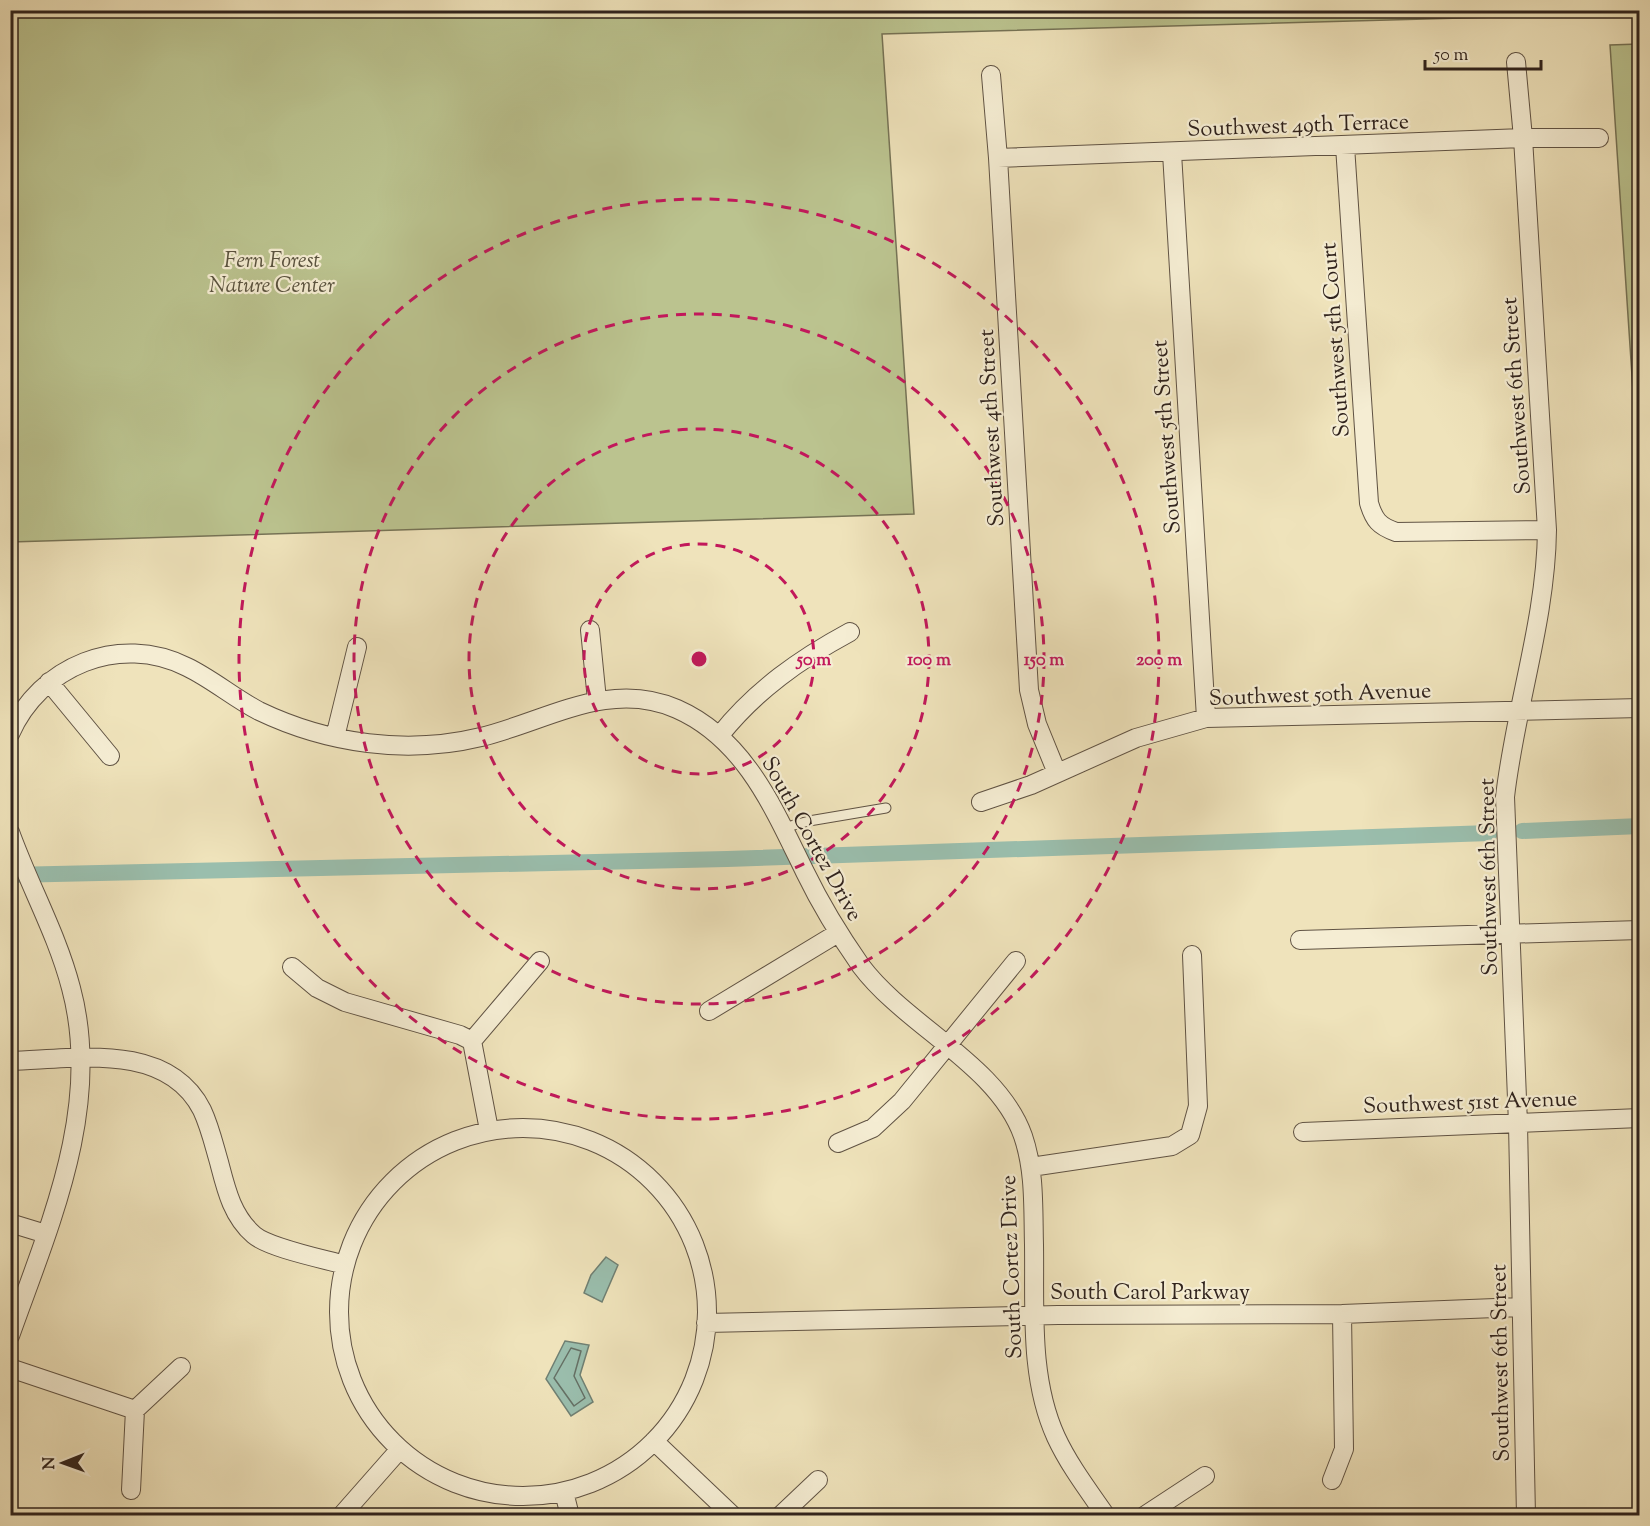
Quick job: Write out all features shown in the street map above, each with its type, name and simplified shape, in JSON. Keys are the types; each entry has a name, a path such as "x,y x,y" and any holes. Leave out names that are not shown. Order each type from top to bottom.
{"street":[{"name":"Southwest 6th Street","path":"1516,62 1523,138 1547,530 1547,568 1518,712 1505,797 1518,1124 1526,1515"},
{"name":"Southwest 4th Street","path":"991,75 998,158 1029,690 1037,724 1057,774"},
{"name":"Southwest 49th Terrace","path":"998,158 1523,138 1599,138"},
{"name":"Southwest 5th Court","path":"1345,146 1369,503 1374,517 1381,527 1395,532 1547,530"},
{"name":"Southwest 5th Street","path":"1172,153 1206,718"},
{"path":"590,630 597,700"},
{"path":"720,735 778,676 807,656 850,632"},
{"path":"335,737 357,647"},
{"name":"South Cortez Drive","path":"10,734 30,699 49,682 73,666 102,656 146,654 188,667 240,700 282,722 335,737 393,746 440,744 486,736 575,705 597,700 633,699 662,703 687,714 720,735 746,766 786,834 838,933 884,993 988,1082 1007,1103 1021,1131 1031,1167 1037,1359 1045,1408 1068,1460 1106,1515"},
{"path":"49,682 110,756"},
{"name":"Southwest 50th Avenue","path":"981,802 1057,774 1136,738 1206,718 1640,708"},
{"path":"10,832 55,935 72,991 78,1028 79,1059 74,1141 46,1234 10,1336"},
{"path":"1300,940 1640,930"},
{"path":"709,1011 838,933"},
{"path":"1031,1167 1172,1146 1191,1135 1198,1106 1192,955"},
{"path":"472,1041 540,962"},
{"path":"838,1143 873,1128 902,1101 1016,962"},
{"path":"292,967 317,988 345,1002 460,1035 472,1041"},
{"path":"472,1041 489,1130"},
{"path":"10,1061 127,1060 150,1064 172,1076 193,1095 201,1109 230,1200 246,1227 254,1235 269,1243 345,1265"},
{"name":"Southwest 51st Avenue","path":"1303,1132 1640,1118"},
{"path":"535,1128 572,1134 622,1156 644,1173 669,1201 692,1241 706,1295 706,1323 702,1355 691,1386 675,1415 654,1441 628,1464 597,1481 564,1492 514,1496 465,1487 420,1464 400,1449 368,1410 347,1364 339,1315 345,1265 365,1217 398,1177 440,1147 489,1130 535,1128"},
{"path":"10,1223 46,1234"},
{"name":"South Carol Parkway","path":"706,1323 1035,1316 1342,1314 1521,1307"},
{"path":"1332,1479 1344,1449 1342,1314"},
{"path":"131,1490 135,1410 181,1367"},
{"path":"10,1368 135,1410"},
{"path":"654,1441 733,1515"},
{"path":"341,1515 400,1449"},
{"path":"1144,1515 1205,1476"},
{"path":"780,1515 818,1480"},
{"path":"564,1492 570,1515"}],"lane":[{"path":"786,834 808,821 886,808"}],"green space":[{"name":"Fern Forest Nature Center","path":"1639,10 1639,13 882,34 914,514 11,542 11,11"},
{"path":"1640,44 1639,481 1610,45"}],"water":[{"path":"606,1257 618,1265 602,1302 584,1293 591,1275"},
{"path":"565,1341 589,1345 580,1375 593,1402 571,1416 546,1379"}],"waterway":[{"path":"1522,831 1640,826"},
{"path":"10,875 727,859 1490,833"}]}
